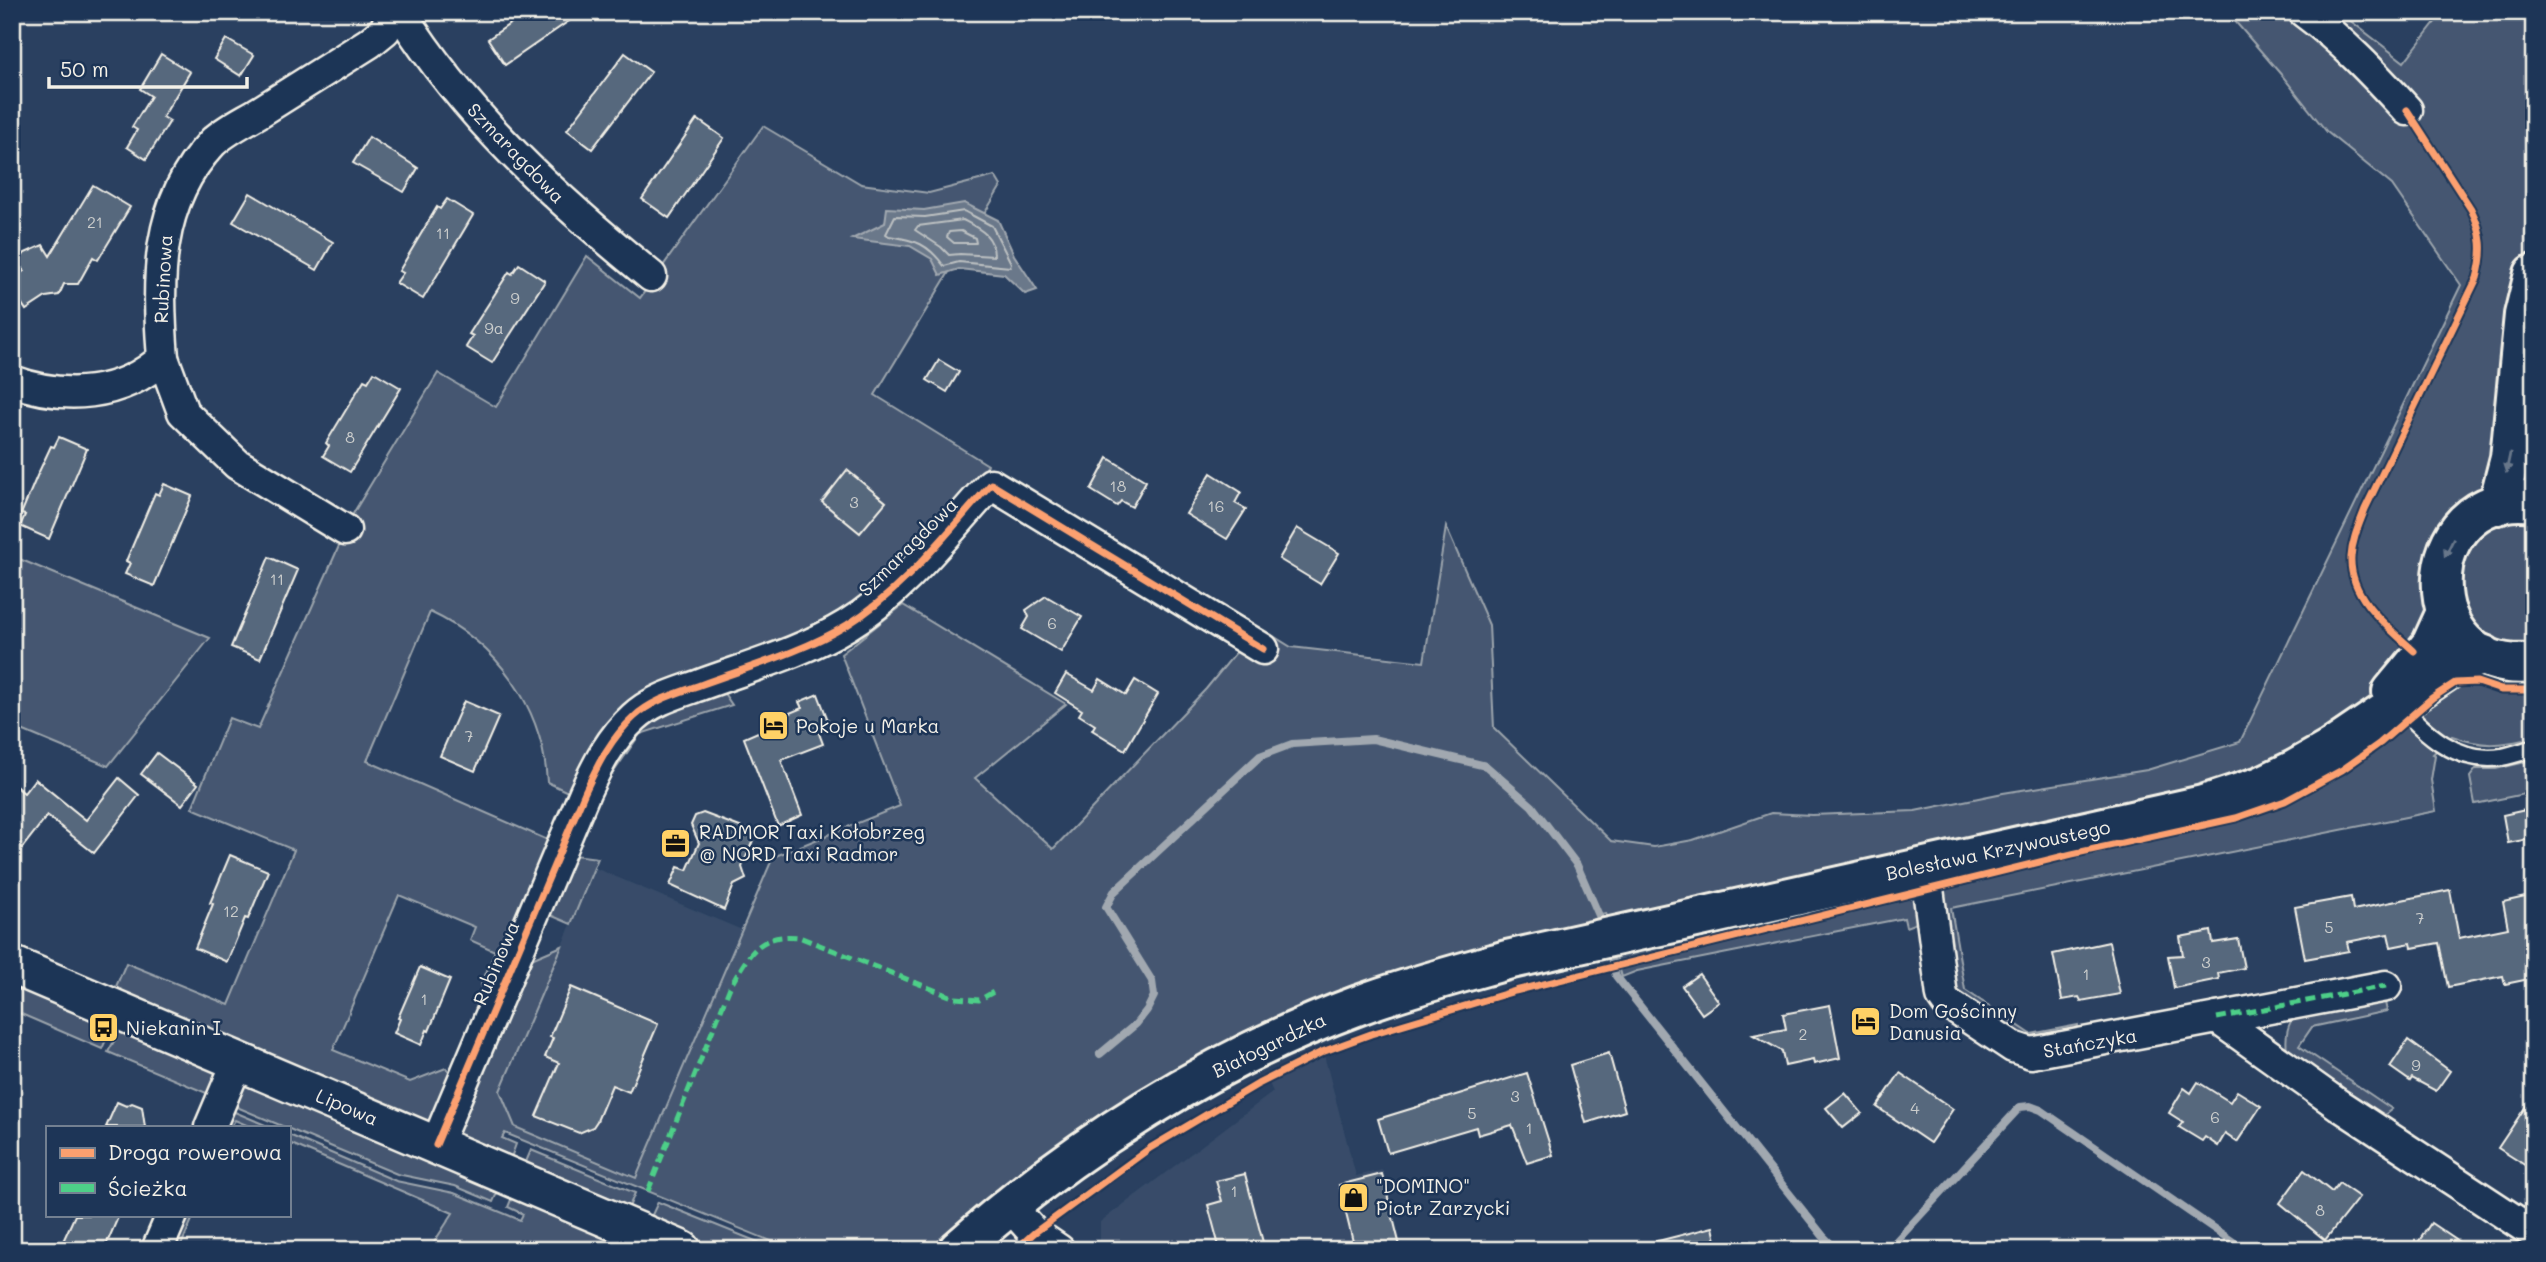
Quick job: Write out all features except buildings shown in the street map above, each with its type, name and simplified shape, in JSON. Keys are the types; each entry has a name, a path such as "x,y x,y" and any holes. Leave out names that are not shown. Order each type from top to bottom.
{"main road":[{"path":"2534,274 2523,326 2510,458 2516,503 2479,513 2463,526 2446,552 2440,582 2446,612 2464,640 2484,655 2512,663 2534,663"},
{"name":"Bolesława Krzywoustego","path":"2398,704 2446,612"},
{"name":"Bolesława Krzywoustego","path":"1610,937 2193,807 2245,791 2296,769 2452,667 2484,655"},
{"name":"Białogardzka","path":"958,1250 1068,1162 1144,1112 1285,1035 1360,1004 1411,988 1507,960 1610,937"}],"street":[{"name":"Rubinowa","path":"345,530 237,464 183,412 163,358 159,309 160,267 167,222 187,175 214,142 369,43 385,30 392,12"},
{"name":"Szmaragdowa","path":"400,12 449,82 498,139 564,203 651,276"},
{"path":"2304,12 2344,46 2407,110"},
{"path":"12,381 53,392 106,390 147,373 163,358"},
{"name":"Szmaragdowa","path":"585,792 611,741 636,715 666,698 820,639 847,625 874,606 903,580 991,484 1263,649"},
{"name":"Rubinowa","path":"436,1146 585,792"},
{"name":"Stańczyka","path":"1925,866 1942,996 1947,1003 2013,1047 2031,1053 2386,986"},
{"name":"Lipowa","path":"12,965 682,1250"},
{"path":"2217,1018 2350,1112 2534,1233"},
{"path":"210,1126 237,1061"},
{"path":"1010,1206 1034,1233 1059,1250"},
{"path":"157,1250 172,1216"}],"lane":[{"path":"2398,704 2443,746 2476,758 2503,757 2534,748"}],"shaded area":[{"path":"2227,12 2339,12 2404,62 2443,12 2534,12 2534,738 2493,744 2452,736 2433,754 2431,780 2436,811 1951,908 1965,990 2031,1034 2078,1025 2077,1034 2024,1039 1955,993 1942,893 1952,879 2145,837 2161,837 2154,803 1608,921 1606,913 1599,914 1600,922 1431,969 1002,1196 939,1250 793,1250 505,1133 502,1138 516,1144 509,1163 458,1143 456,1130 522,963 562,946 500,1091 515,1127 636,1178 773,857 900,806 841,654 903,605 1066,704 975,778 1053,849 1206,689 1242,645 1261,656 1273,636 1291,647 1424,662 1446,527 1489,625 1494,728 1611,841 1654,847 1693,840 1771,813 1812,815 1915,811 2003,793 2147,770 2240,742 2461,285 2392,185 2327,132"},
{"path":"763,126 861,184 929,193 995,176 1001,186 875,395 988,465 972,487 976,490 854,611 665,690 574,795 547,782 544,754 536,728 526,703 512,680 476,641 430,612 367,761 557,844 491,998 481,985 495,951 470,940 475,927 399,895 333,1050 410,1082 446,1068 457,1080 440,1113 425,1129 112,996 126,963 229,1005 294,850 192,808 229,718 258,729 354,512 438,373 496,407 587,256 640,298"},
{"path":"12,556 210,638 108,766 12,726"},
{"path":"719,686 732,705 640,734 611,776 604,766 630,730"},
{"path":"2534,760 2534,792 2475,804 2470,777 2476,769 2496,769"},
{"path":"566,854 598,858 571,924 543,912"},
{"path":"595,868 742,930 636,1178 515,1127 500,1091"},
{"path":"1912,889 1918,894 1919,922 1906,927 1904,918 1637,971 1622,977 1616,956 1628,952"},
{"path":"12,978 97,1014 92,1026 109,1033 102,1049 12,1010"},
{"path":"2383,994 2387,1011 2312,1027 2299,1046 2392,1109 2382,1117 2287,1052 2286,1040 2289,1025 2298,1010"},
{"path":"123,1025 215,1063 218,1076 211,1095 108,1052"},
{"path":"1324,1055 1356,1176 1382,1170 1403,1250 1100,1250 1100,1222 1273,1092 1267,1079"},
{"path":"248,1077 501,1184 493,1202 455,1186 397,1174 290,1129 290,1126 282,1126 232,1105"},
{"path":"230,1110 268,1126 249,1126 235,1120 232,1126 222,1126"},
{"path":"290,1135 396,1181 454,1193 520,1220 523,1214 508,1207 515,1190 654,1250 429,1250 453,1213 290,1143"},
{"path":"531,1150 635,1193 629,1207 622,1212 523,1169"},
{"path":"658,1202 778,1250 712,1250 651,1224 651,1217"},
{"path":"182,1216 194,1216 179,1250 166,1250"}],"water":[{"path":"964,203 998,220 1014,255 1037,290 1025,294 1004,274 959,269 940,275 932,259 910,246 852,239 885,223 887,208 924,210"}],"waterway":[{"path":"1100,1054 1136,1024 1154,996 1152,981 1106,907 1114,892 1260,756 1292,744 1373,739 1486,766 1532,806 1577,865 1604,927"},
{"path":"1608,946 1616,976 1823,1236 1837,1250"},
{"path":"1888,1250 2020,1107 2030,1106 2041,1110 2245,1250"}],"marked path":[{"path":"648,1191 730,987 749,956 764,943 773,939 799,937 955,998 979,1000 997,990"},
{"path":"2217,1018 2386,986"}],"cycle path":[{"path":"2407,110 2471,209 2478,226 2481,251 2477,278 2365,509 2352,551 2352,572 2363,598 2382,622 2414,651"},
{"path":"436,1145 585,792 618,734 641,711 657,702 794,651 830,635 868,611 906,578 991,484 1263,649"},
{"path":"1015,1250 1034,1233 1150,1148 1258,1084 1322,1052 1371,1034 1515,991 2072,854 2236,818 2285,801 2342,770 2380,743 2432,698 2455,683 2477,682 2501,690 2534,690"}],"place":[{"name":"Pokoje u Marka","path":"773,726"},
{"name":"RADMOR Taxi Kołobrzeg @ NORD Taxi Radmor","path":"676,843"},
{"name":"Dom Gościnny Danusia","path":"1866,1022"},
{"name":"Niekanin I","path":"103,1028"},
{"name":"\"DOMINO\" Piotr Zarzycki","path":"1353,1197"}]}
